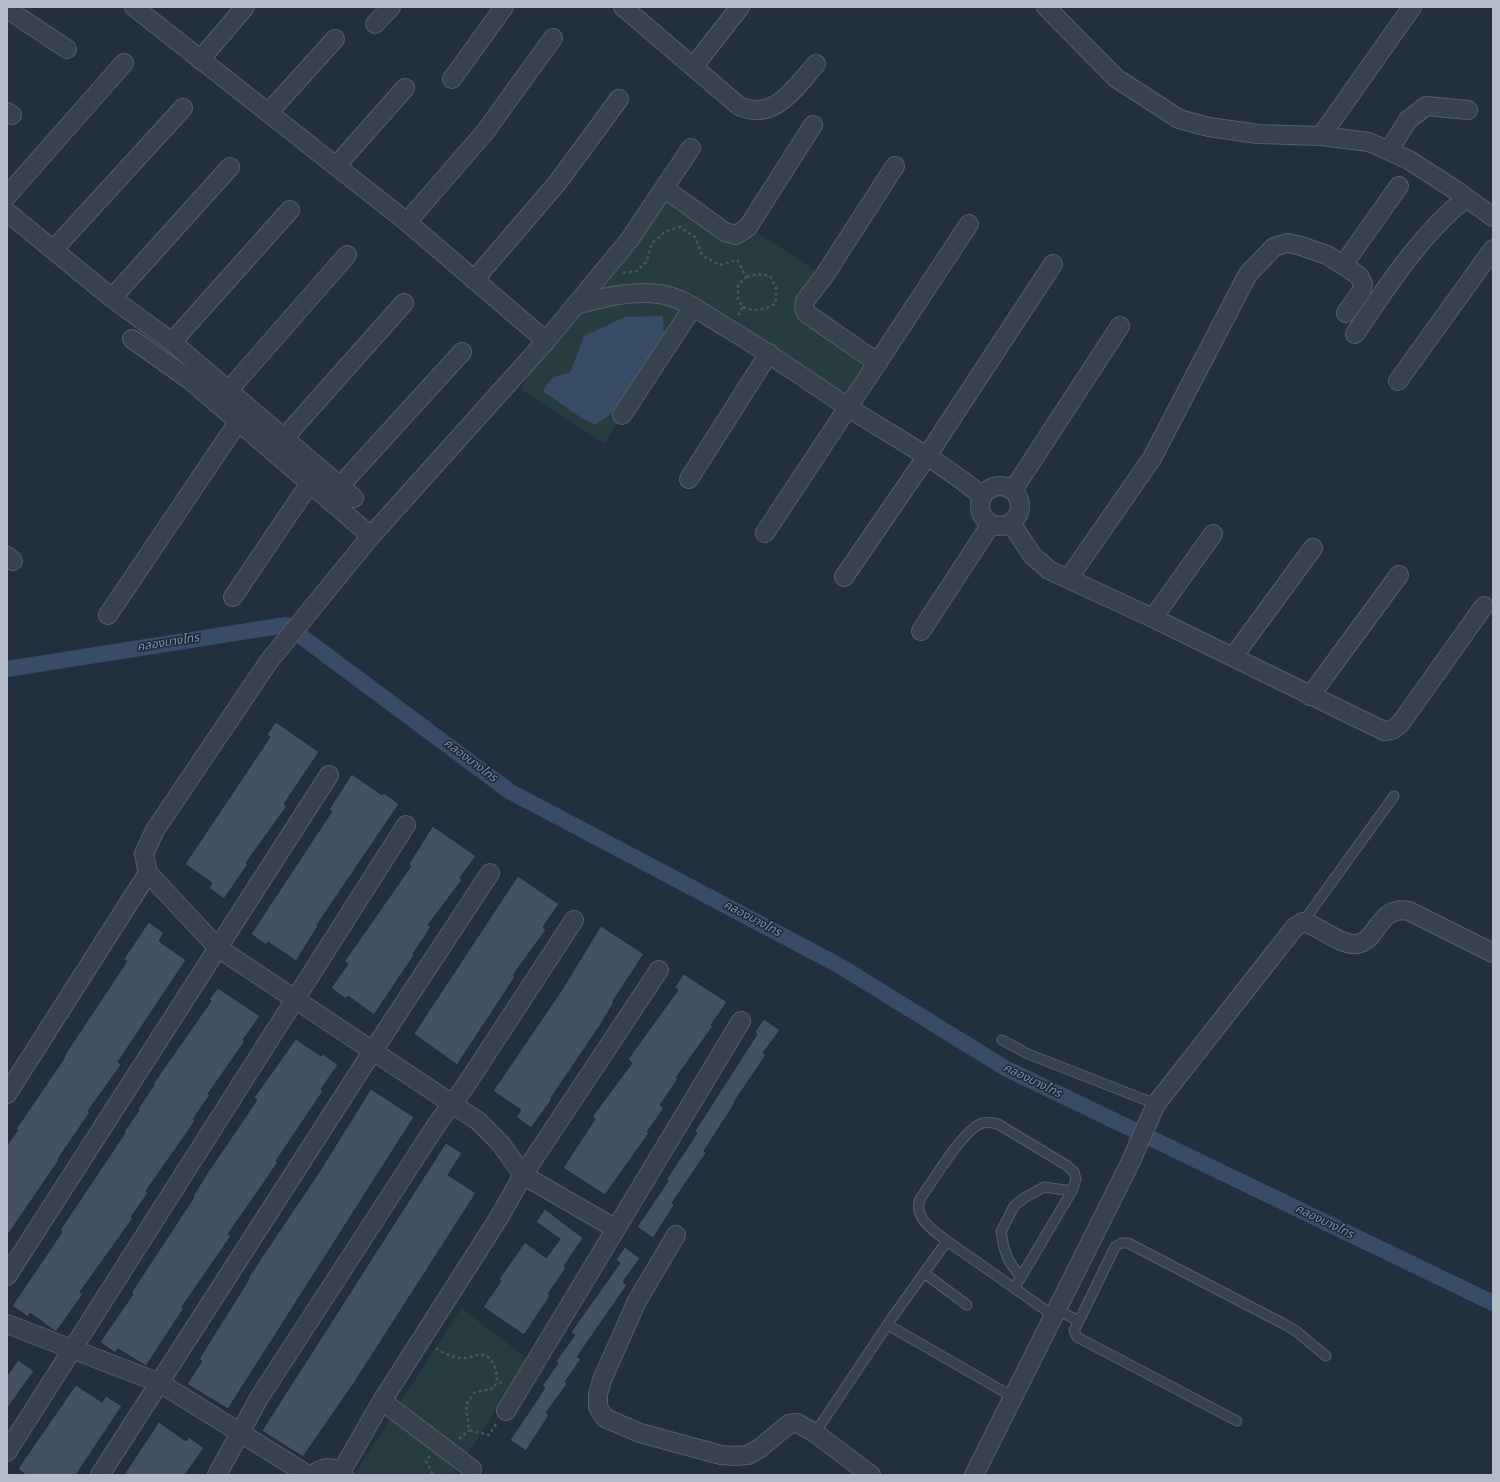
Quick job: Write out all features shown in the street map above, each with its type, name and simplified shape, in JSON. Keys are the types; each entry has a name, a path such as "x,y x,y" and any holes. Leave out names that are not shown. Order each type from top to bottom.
{"street":[{"path":"134,7 407,222 546,341"},
{"path":"200,60 245,7"},
{"path":"375,24 390,7"},
{"path":"452,80 504,7"},
{"path":"623,7 739,106 749,110 762,110 777,105 816,64"},
{"path":"693,67 740,7"},
{"path":"1046,7 1116,78 1179,119 1209,127 1258,134 1321,136 1369,142 1409,160 1493,217"},
{"path":"1321,136 1412,7"},
{"path":"7,8 67,49"},
{"path":"407,222 485,132 553,38"},
{"path":"269,112 335,39"},
{"path":"7,196 124,63"},
{"path":"336,166 405,88"},
{"path":"474,280 558,182 619,99"},
{"path":"1389,150 1408,120 1426,106 1468,110"},
{"path":"54,250 183,108"},
{"path":"664,188 725,232 736,235 748,226 813,125"},
{"path":"616,1229 523,1175 501,1144 478,1121 218,948 148,873 144,854 154,830 269,660 371,536 546,341 576,305 630,239 691,148"},
{"path":"878,363 806,313 804,308 805,301 824,276 895,166"},
{"path":"112,298 230,167"},
{"path":"1343,264 1399,186"},
{"path":"1355,334 1397,270 1444,215 1466,198"},
{"path":"172,342 290,210"},
{"path":"7,212 112,298 172,342 354,498"},
{"path":"765,533 969,224"},
{"path":"1068,579 1152,458 1248,274 1274,247 1287,243 1298,245 1327,255 1343,264 1359,276 1363,284 1361,292 1346,313"},
{"path":"1398,381 1493,249"},
{"path":"228,391 347,255"},
{"path":"844,577 927,456 1053,264"},
{"path":"576,305 620,294 659,294 675,298 693,307 769,353 848,406 927,456 982,496"},
{"path":"284,438 404,303"},
{"path":"622,415 693,307"},
{"path":"1013,490 1120,326"},
{"path":"132,339 190,380 371,536"},
{"path":"340,486 462,352"},
{"path":"688,479 769,353"},
{"path":"108,615 238,422"},
{"path":"233,597 310,483"},
{"path":"1002,485 1013,490 1019,497 1021,507 1018,516 1011,523 1001,526 991,524 985,519 981,512 982,496 991,488 1002,485"},
{"path":"1011,523 1032,555 1048,570 1153,618 1384,731 1392,730 1400,724 1484,606"},
{"path":"921,631 991,524"},
{"path":"1153,618 1213,534"},
{"path":"1232,657 1313,548"},
{"path":"1310,696 1399,575"},
{"path":"7,1276 329,775"},
{"path":"7,1452 406,825"},
{"path":"7,1094 148,873"},
{"path":"100,1475 373,1051 490,873"},
{"path":"974,1475 1131,1161 1155,1106 1295,927 1307,923 1348,944 1358,944 1366,939 1390,913 1399,910 1409,912 1493,954"},
{"path":"217,1475 238,1433 263,1392 417,1154 452,1104 574,920"},
{"path":"313,1475 325,1468 333,1468 342,1473 382,1401 500,1216 523,1175 659,970"},
{"path":"506,1411 741,1021"},
{"path":"676,1235 637,1301 602,1380 598,1394 598,1407 605,1418 640,1433 721,1455 735,1456 748,1455 760,1448 789,1424 797,1423 815,1434 870,1475"},
{"path":"7,1324 73,1348 160,1383 238,1433 308,1475"},
{"path":"382,1401 472,1469"}],"lane":[{"path":"1307,923 1394,796"},
{"path":"1002,1040 1028,1054 1155,1106"},
{"path":"1015,1288 1072,1192 1076,1179 1074,1172 1066,1165 998,1124 988,1122 980,1123 968,1132 920,1199 917,1207 919,1215 947,1241 1015,1288 1055,1313 1079,1321"},
{"path":"1021,1278 1009,1261 1004,1248 1001,1232 1014,1206 1024,1198 1044,1187 1072,1192"},
{"path":"815,1434 888,1325 947,1241"},
{"path":"1237,1421 1077,1337 1074,1330 1115,1247 1121,1243 1128,1243 1282,1323 1296,1331 1326,1356"},
{"path":"924,1273 968,1305"},
{"path":"888,1325 1013,1397"}],"path":[{"path":"621,274 637,271 647,261 652,243 666,231 680,227 695,237 702,255 719,265 737,260 746,277"},
{"path":"757,274 770,276 776,287 776,303 766,309 752,311 743,307 738,299 738,285 746,277 757,274"},
{"path":"730,330 743,307"},
{"path":"422,1338 442,1353 463,1358 479,1354 491,1359 497,1371 497,1381 494,1388 474,1393 466,1404 469,1430 489,1435 506,1411"},
{"path":"497,1381 509,1386 517,1392"}],"green space":[{"path":"664,188 740,239 748,227 824,276 803,309 883,357 847,406 693,307 604,443 521,390 546,341"},
{"path":"461,1308 527,1358 473,1446 454,1470 454,1475 354,1475"}],"water":[{"path":"663,316 664,335 611,414 595,425 580,417 543,391 548,383 554,378 570,373 584,336 625,317"}],"building":[{"path":"276,722 319,752 284,804 287,806 246,863 248,864 224,899 209,888 212,883 185,864 270,737 267,735"},
{"path":"352,774 382,795 384,793 399,804 317,925 318,926 296,961 268,942 266,945 251,934 332,811 329,810"},
{"path":"433,826 476,856 460,878 462,880 428,925 431,927 374,1015 348,996 346,999 331,988 348,964 344,962 411,866 409,864"},
{"path":"518,876 559,904 543,927 546,930 513,975 515,977 457,1065 414,1034"},
{"path":"149,922 164,933 159,941 186,960 118,1062 121,1065 88,1111 90,1112 58,1159 59,1160 7,1236 7,1145 18,1130 16,1129 127,961 124,959"},
{"path":"601,926 644,954 613,1001 614,1002 599,1027 551,1098 552,1099 531,1128 516,1117 521,1110 493,1091 563,988"},
{"path":"684,974 727,1002 711,1025 713,1026 676,1078 678,1079 660,1105 664,1108 647,1132 649,1133 605,1195 563,1168 595,1119 592,1117 632,1063 628,1059 678,990 675,987"},
{"path":"218,988 260,1016 243,1040 245,1041 208,1094 210,1095 193,1119 195,1121 146,1191 148,1193 131,1217 133,1218 80,1292 83,1294 56,1332 30,1313 28,1317 12,1306 62,1232 60,1230 125,1133 124,1132 154,1085 153,1084 211,1001 209,1000"},
{"path":"764,1019 780,1030 763,1053 766,1055 734,1102 735,1103 704,1151 706,1153 672,1203 675,1204 653,1238 637,1227 668,1181 666,1180 697,1133 695,1131 757,1034 755,1032"},
{"path":"296,1039 321,1056 323,1054 338,1065 321,1089 323,1091 276,1161 278,1162 228,1234 231,1236 182,1307 184,1308 146,1366 118,1349 115,1353 100,1342 133,1294 131,1293 194,1197 193,1196 208,1172 257,1100 254,1098"},
{"path":"371,1089 414,1117 228,1409 187,1384 202,1361 199,1359 249,1279 248,1278 321,1169"},
{"path":"446,1143 462,1153 448,1175 476,1193 354,1383 303,1457 262,1431"},
{"path":"545,1209 583,1238 564,1266 566,1268 548,1294 550,1296 524,1335 483,1307 501,1281 499,1279 525,1242 546,1258 560,1239 536,1222"},
{"path":"625,1247 640,1258 623,1282 627,1285 577,1357 581,1359 565,1382 567,1384 546,1413 549,1415 526,1451 510,1440 545,1388 542,1386 558,1363 556,1361 575,1335 571,1332 620,1263 616,1260"},
{"path":"18,1360 34,1371 7,1409 7,1376"},
{"path":"76,1385 102,1402 106,1396 122,1406 76,1475 26,1475 18,1469"},
{"path":"159,1422 186,1441 189,1437 204,1448 185,1475 124,1475"}],"waterway":[{"name":"คลองบางไทร","path":"7,669 286,625 509,791 840,966 1005,1068 1493,1303"}]}
